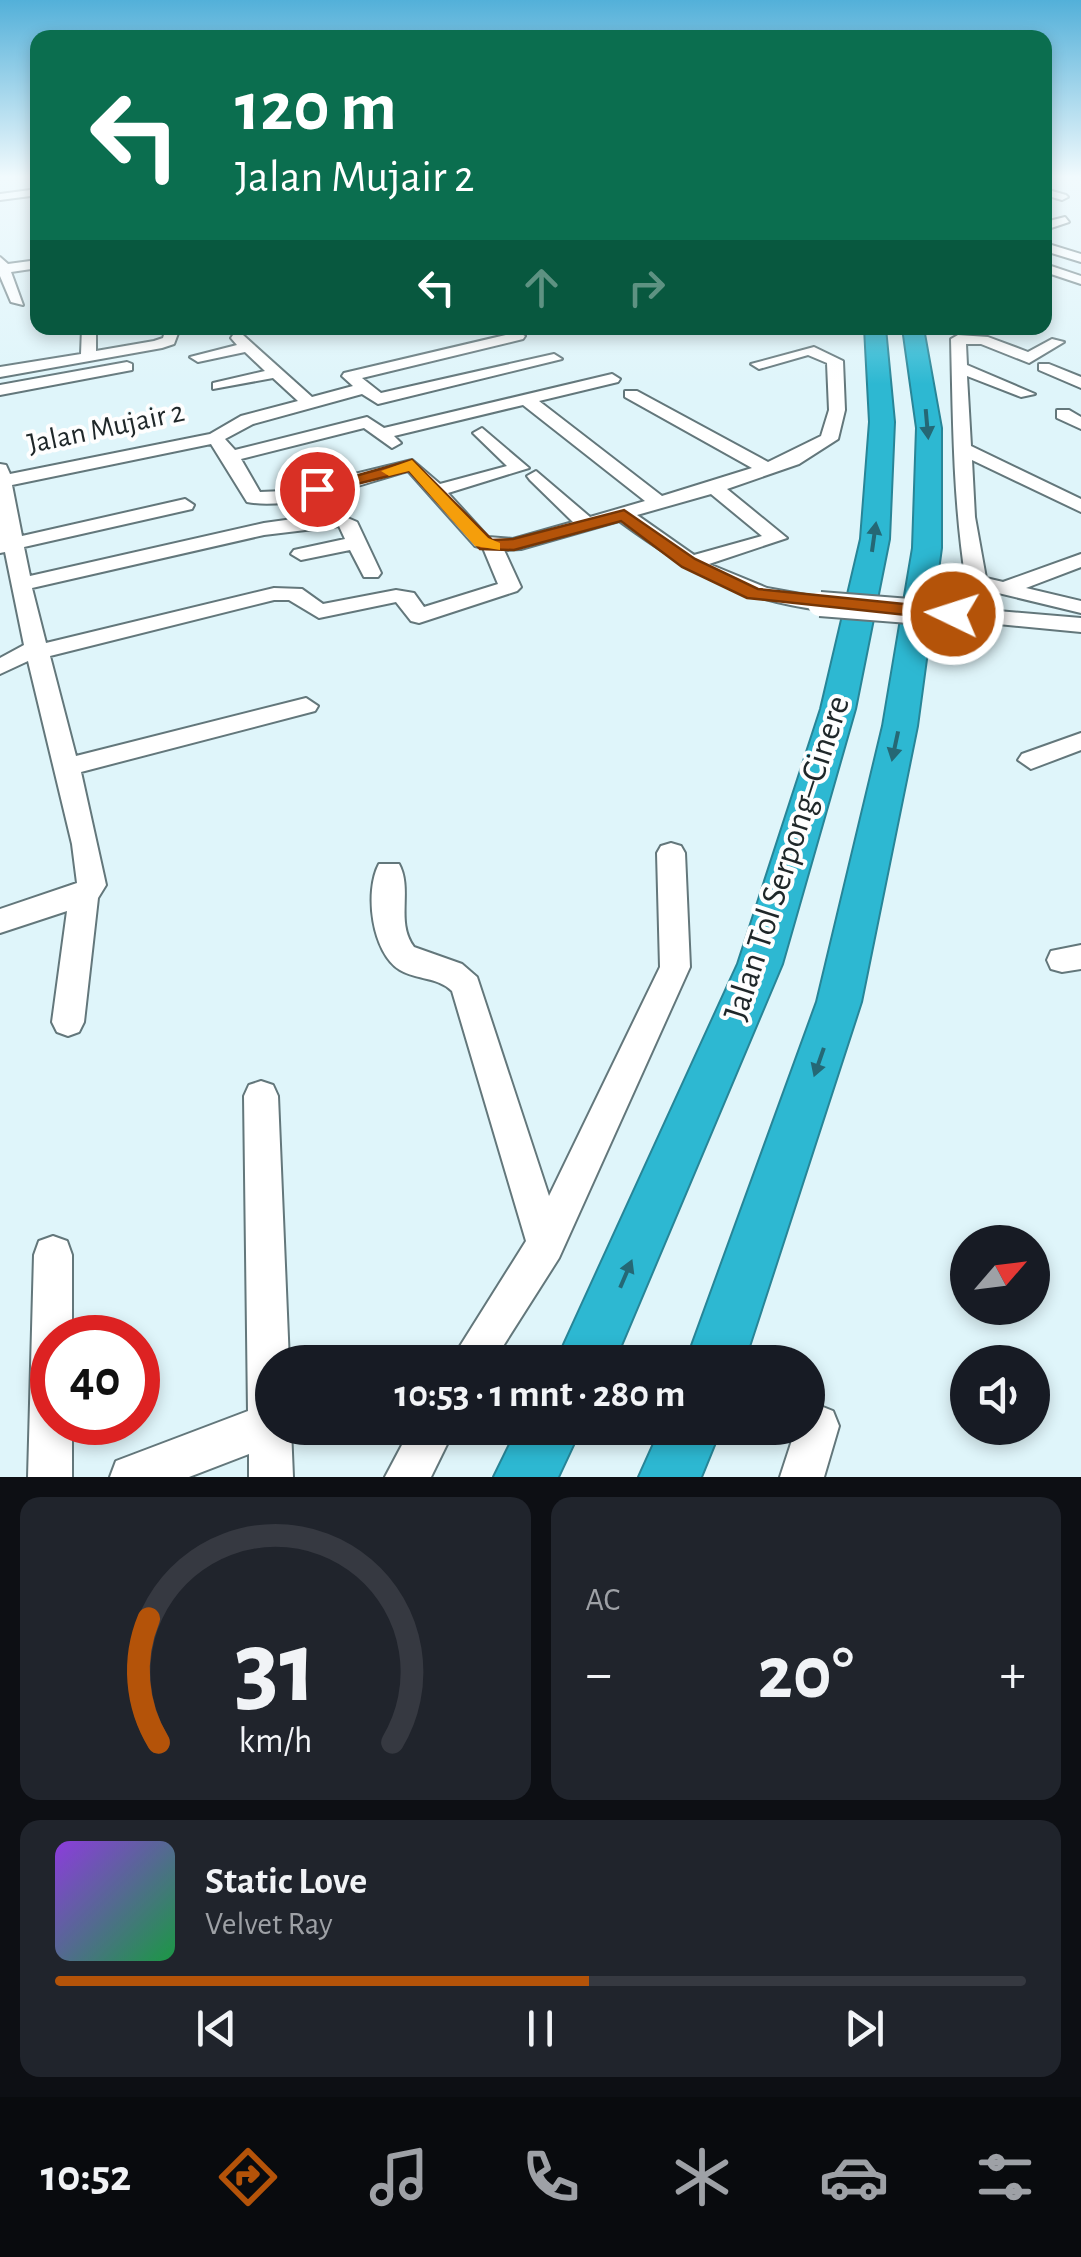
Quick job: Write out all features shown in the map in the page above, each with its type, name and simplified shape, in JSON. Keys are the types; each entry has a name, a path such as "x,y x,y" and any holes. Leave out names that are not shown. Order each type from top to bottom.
{"highway":[{"name":"Jalan Tol Serpong–Cinere","path":"592,1345 760,964 838,709 875,539 882,422 876,335"},
{"name":"Jalan Tol Serpong–Cinere","path":"720,1345 840,1002 900,726 928,548 929,428 914,335"},
{"path":"525,1477 542,1445"},
{"path":"670,1477 684,1445"}],"street":[{"path":"1052,248 1081,258"},
{"path":"1065,253 1081,248"},
{"path":"18,302 3,268 30,267"},
{"path":"1052,270 1081,280"},
{"path":"0,306 30,300"},
{"path":"88,356 89,335"},
{"path":"0,372 164,344 171,335"},
{"path":"983,340 994,335"},
{"path":"518,336 350,374 360,389 380,398 554,359"},
{"path":"1057,342 1029,358 983,340 958,339 961,448 976,582 1081,607"},
{"path":"198,356 244,343 308,402"},
{"path":"232,456 366,422 382,433 482,542 492,546 588,526 714,487 815,450 829,440 837,410 838,365 810,350 759,364"},
{"path":"0,390 166,360"},
{"path":"1044,367 1081,383"},
{"path":"960,368 1028,394"},
{"path":"219,386 275,374"},
{"path":"382,433 612,379"},
{"path":"215,438 247,420 360,389"},
{"path":"631,394 767,469"},
{"path":"526,399 659,503"},
{"path":"1081,409 1062,415 1081,424"},
{"path":"436,491 520,468 482,433"},
{"name":"Jalan Mujair 2","path":"1,473 215,438 232,456 249,496 259,500 412,465"},
{"path":"961,448 1081,506"},
{"path":"1,473 15,590 37,650 92,885 84,895 68,1022"},
{"path":"536,476 588,526"},
{"path":"689,563 776,540 776,535 714,487"},
{"path":"8,545 185,505"},
{"path":"624,515 689,563 754,594 820,604 1081,624"},
{"path":"15,590 264,529 336,519 347,522 371,574"},
{"path":"300,554 357,543"},
{"path":"0,667 37,650 274,594 294,594 319,611 396,596 406,598 420,616 510,588 492,546"},
{"path":"1006,588 1081,560"},
{"path":"67,767 306,706"},
{"path":"1031,760 1081,742"},
{"path":"481,1345 546,1245 675,967 671,853"},
{"path":"389,872 388,926 404,960 416,966 451,970 466,986 546,1245"},
{"path":"0,921 84,895"},
{"path":"261,1096 268,1345"},
{"path":"50,1477 53,1255"},
{"path":"132,1477 255,1430"},
{"path":"271,1445 272,1477"},
{"path":"407,1477 425,1445"},
{"path":"802,1477 812,1445"}],"slow traffic":[{"path":"389,471 412,465 482,542 493,547"}],"route":[{"path":"317,489 412,465 487,545 514,544 624,515 689,563 754,594 820,604 953,614"}]}
